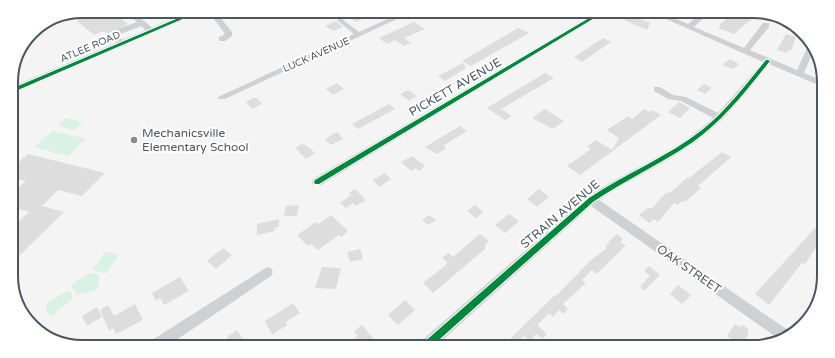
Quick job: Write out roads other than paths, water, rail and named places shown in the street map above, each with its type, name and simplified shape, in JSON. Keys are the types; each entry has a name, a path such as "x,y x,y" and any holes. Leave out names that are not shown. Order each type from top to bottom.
{"main road":[{"name":"ATLEE ROAD","path":"18,88 183,18"}],"street":[{"path":"136,18 152,31"},
{"path":"216,18 229,34 222,40"},
{"name":"LUCK AVENUE","path":"222,96 396,18"},
{"name":"PICKETT AVENUE","path":"317,182 592,18"},
{"path":"668,18 817,81"},
{"path":"689,27 700,18"},
{"path":"340,20 359,35"},
{"path":"122,44 115,36 118,32 142,23"},
{"path":"745,51 766,25"},
{"path":"799,74 809,52"},
{"name":"STRAIN AVENUE","path":"433,340 591,200 608,188 682,147 704,131 768,61"},
{"path":"657,90 671,97 683,99 718,117"},
{"name":"OAK STREET","path":"591,200 781,333"},
{"path":"165,340 267,272"}],"place":[{"name":"Mechanicsville Elementary School","path":"134,140"}]}
